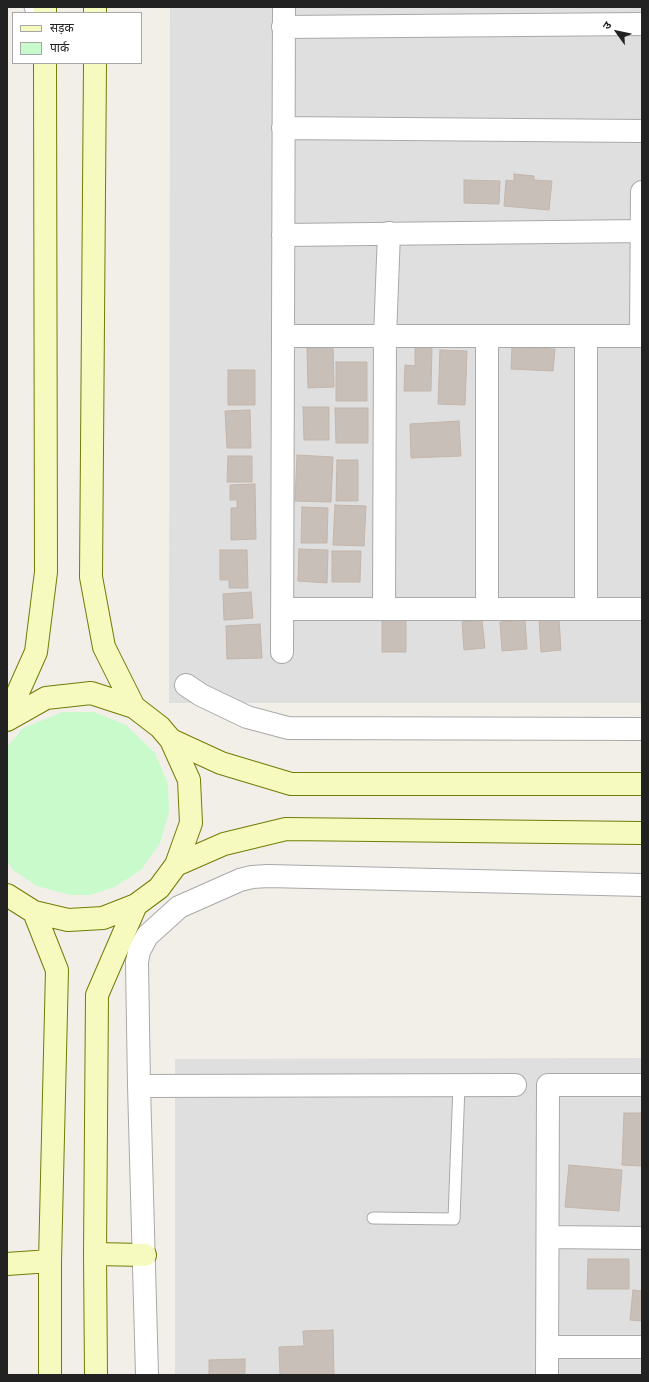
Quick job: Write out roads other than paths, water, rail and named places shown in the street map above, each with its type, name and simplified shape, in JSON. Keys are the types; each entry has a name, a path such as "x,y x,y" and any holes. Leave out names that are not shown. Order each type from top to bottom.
{"street":[{"path":"282,652 284,17 642,24"},
{"path":"7,718 36,652 46,572 46,64"},
{"path":"95,64 91,577 104,647 134,707"},
{"path":"283,128 642,131"},
{"path":"283,336 642,336 642,192"},
{"path":"283,234 642,231"},
{"path":"384,609 386,336 389,233"},
{"path":"487,336 487,609"},
{"path":"586,336 586,609"},
{"path":"282,609 642,609"},
{"path":"186,685 201,696 247,717 288,728 642,729"},
{"path":"7,718 46,698 91,693 134,707 160,727 171,740 189,780 191,816 191,824 176,865 158,888 136,905 103,918 68,920 34,912 7,895"},
{"path":"171,740 221,763 291,784 642,784"},
{"path":"176,865 224,844 286,829 642,833"},
{"path":"147,1375 145,1254 139,1086 138,970 139,951 147,936 179,906 240,880 252,877 268,876 642,885"},
{"path":"96,1375 95,1254 97,996 136,905"},
{"path":"34,912 57,970 50,1261 50,1375"},
{"path":"139,1086 515,1085"},
{"path":"547,1375 548,1085 642,1085"},
{"path":"548,1238 642,1238"},
{"path":"95,1254 145,1254"},
{"path":"7,1264 50,1261"},
{"path":"547,1347 642,1347"}],"lane":[{"path":"373,1218 454,1219 460,1085"}]}
